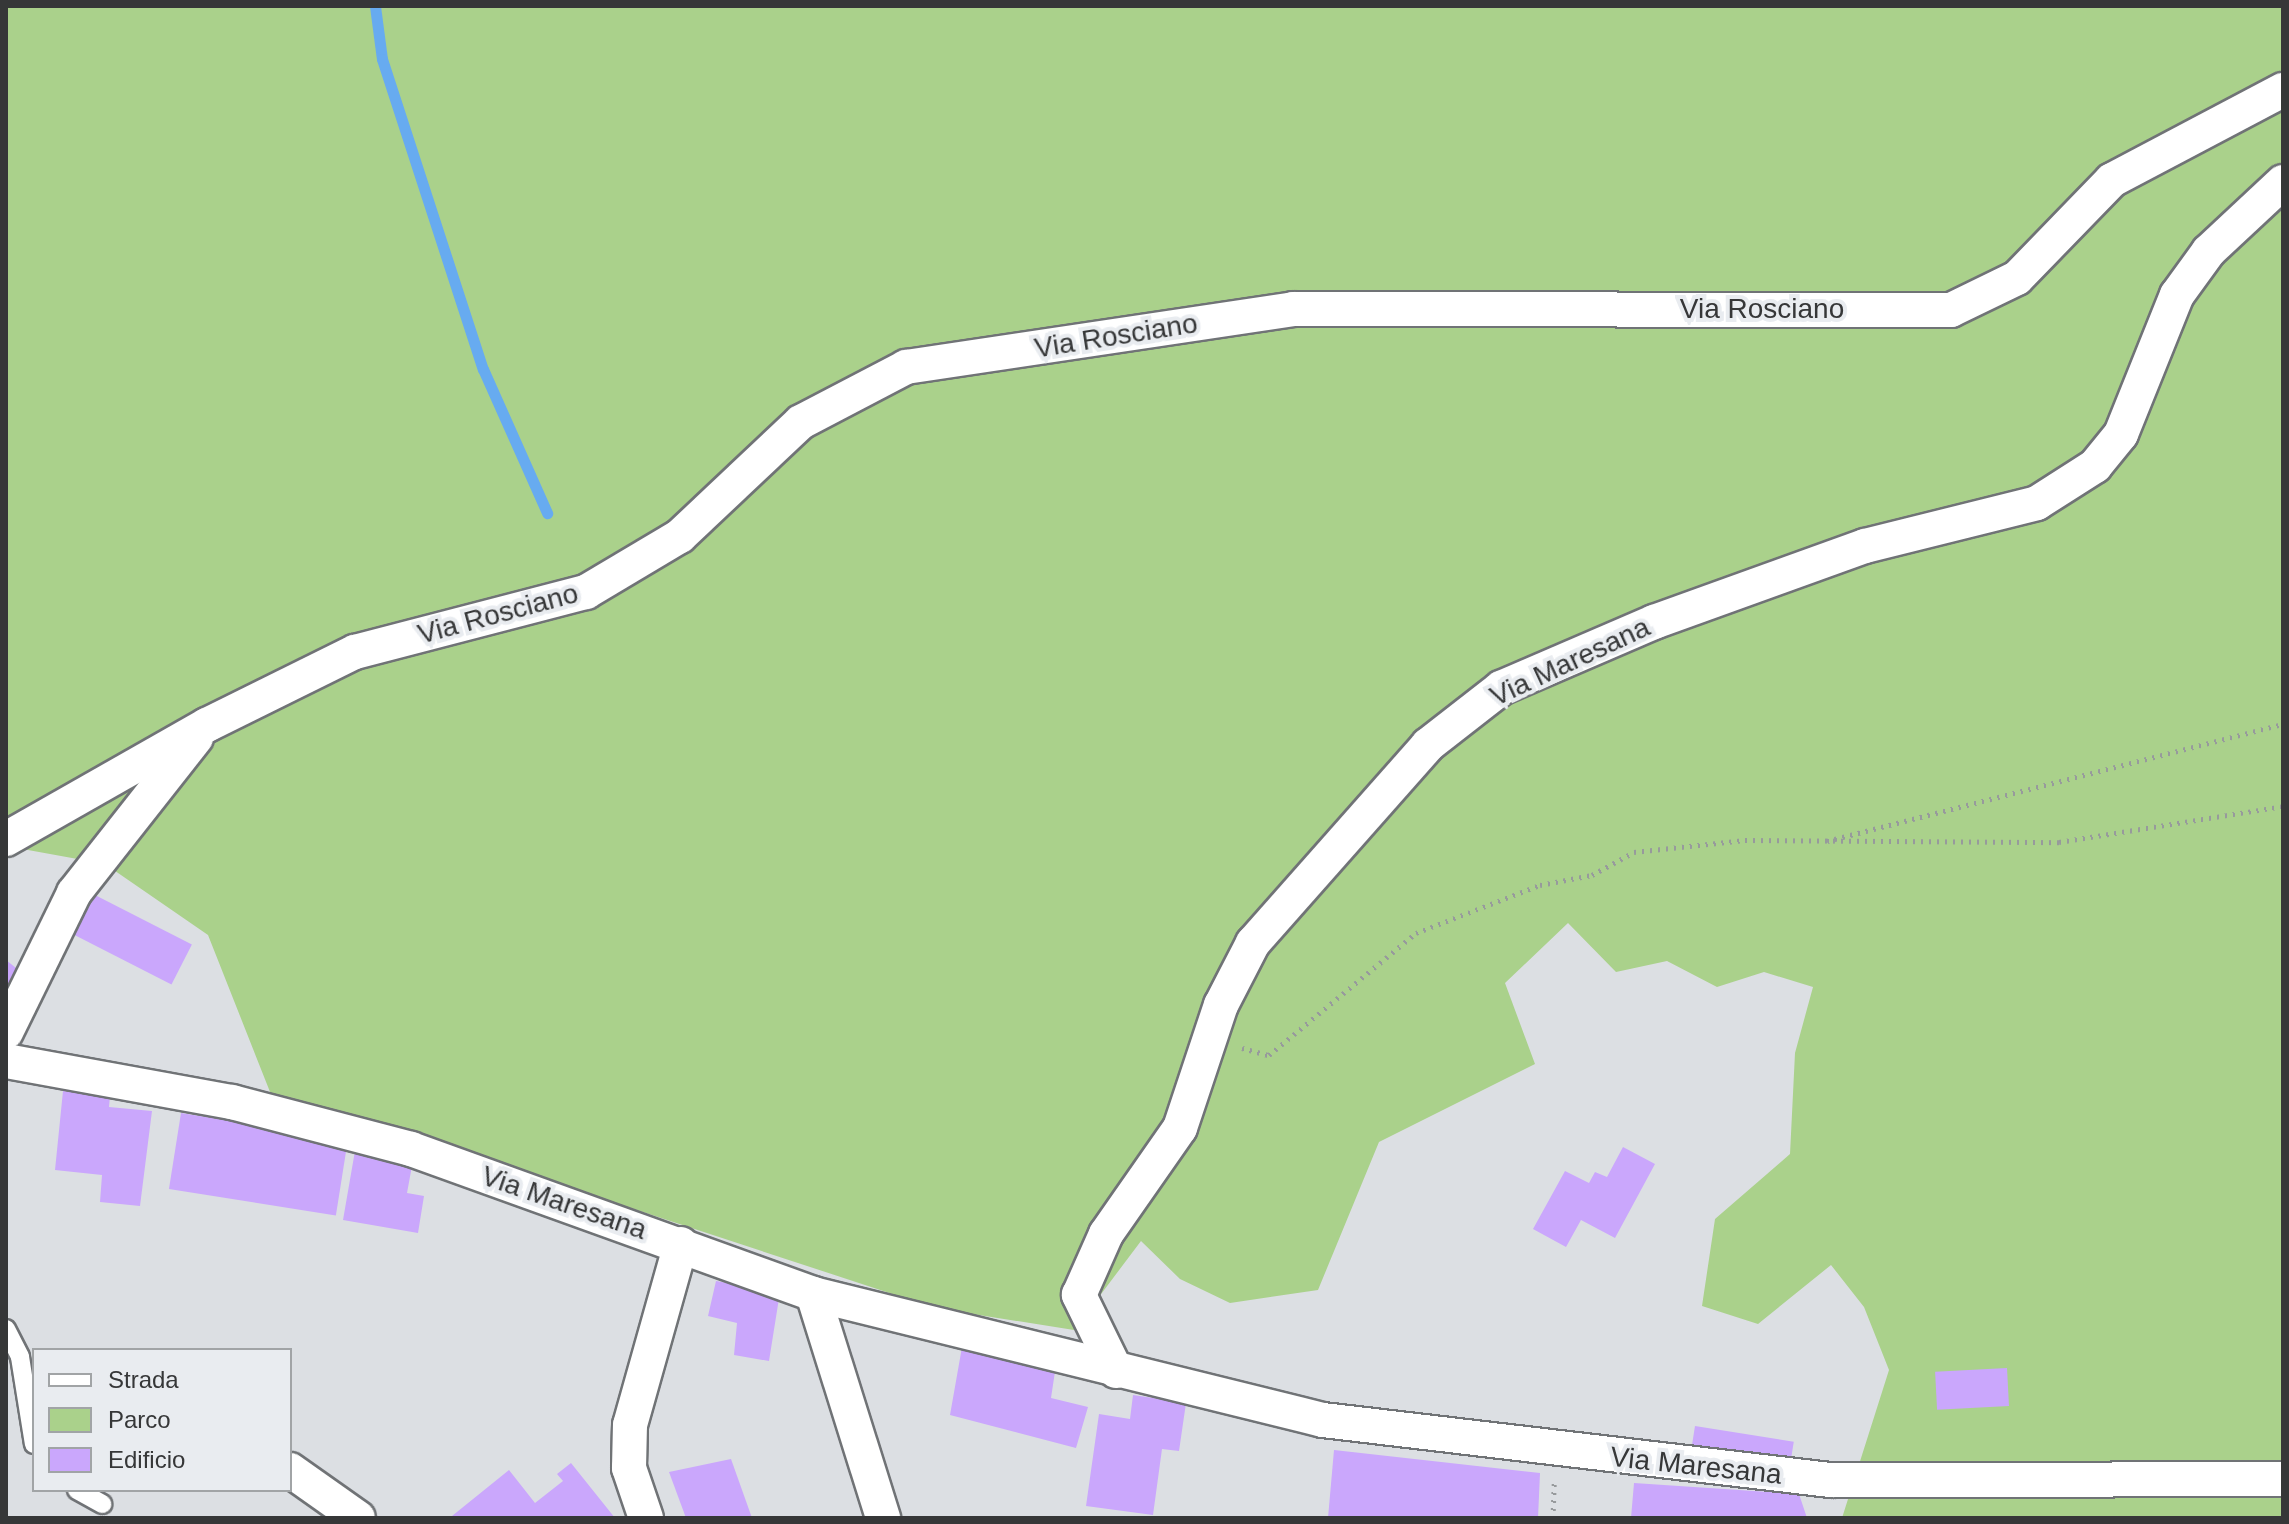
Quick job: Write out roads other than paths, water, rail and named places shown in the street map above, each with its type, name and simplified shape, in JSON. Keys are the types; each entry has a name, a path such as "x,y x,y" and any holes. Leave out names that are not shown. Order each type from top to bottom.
{"street":[{"name":"Via Rosciano","path":"6,839 207,725 355,652 586,592 680,536 801,422 906,367 1293,309 1951,310 2017,278 2112,180 2283,90"},
{"name":"Via Maresana","path":"1116,1371 1079,1295 1106,1234 1180,1128 1221,1005 1253,943 1428,745 1501,688 1654,622 1865,546 2037,503 2095,466 2127,423 2177,295 2209,251 2283,182"},
{"path":"6,1032 74,893 207,725"},
{"name":"Via Maresana","path":"6,1061 232,1102 411,1149 813,1294 1323,1420 1830,1480 2283,1479"},
{"path":"646,1518 629,1468 630,1425 681,1244"},
{"path":"813,1294 883,1518"},
{"path":"292,1471 358,1518"}],"lane":[{"path":"6,1329 20,1357 32,1432"},
{"path":"81,1492 102,1504"}],"waterway":[{"path":"375,6 382,59 483,369 547,513"}]}
